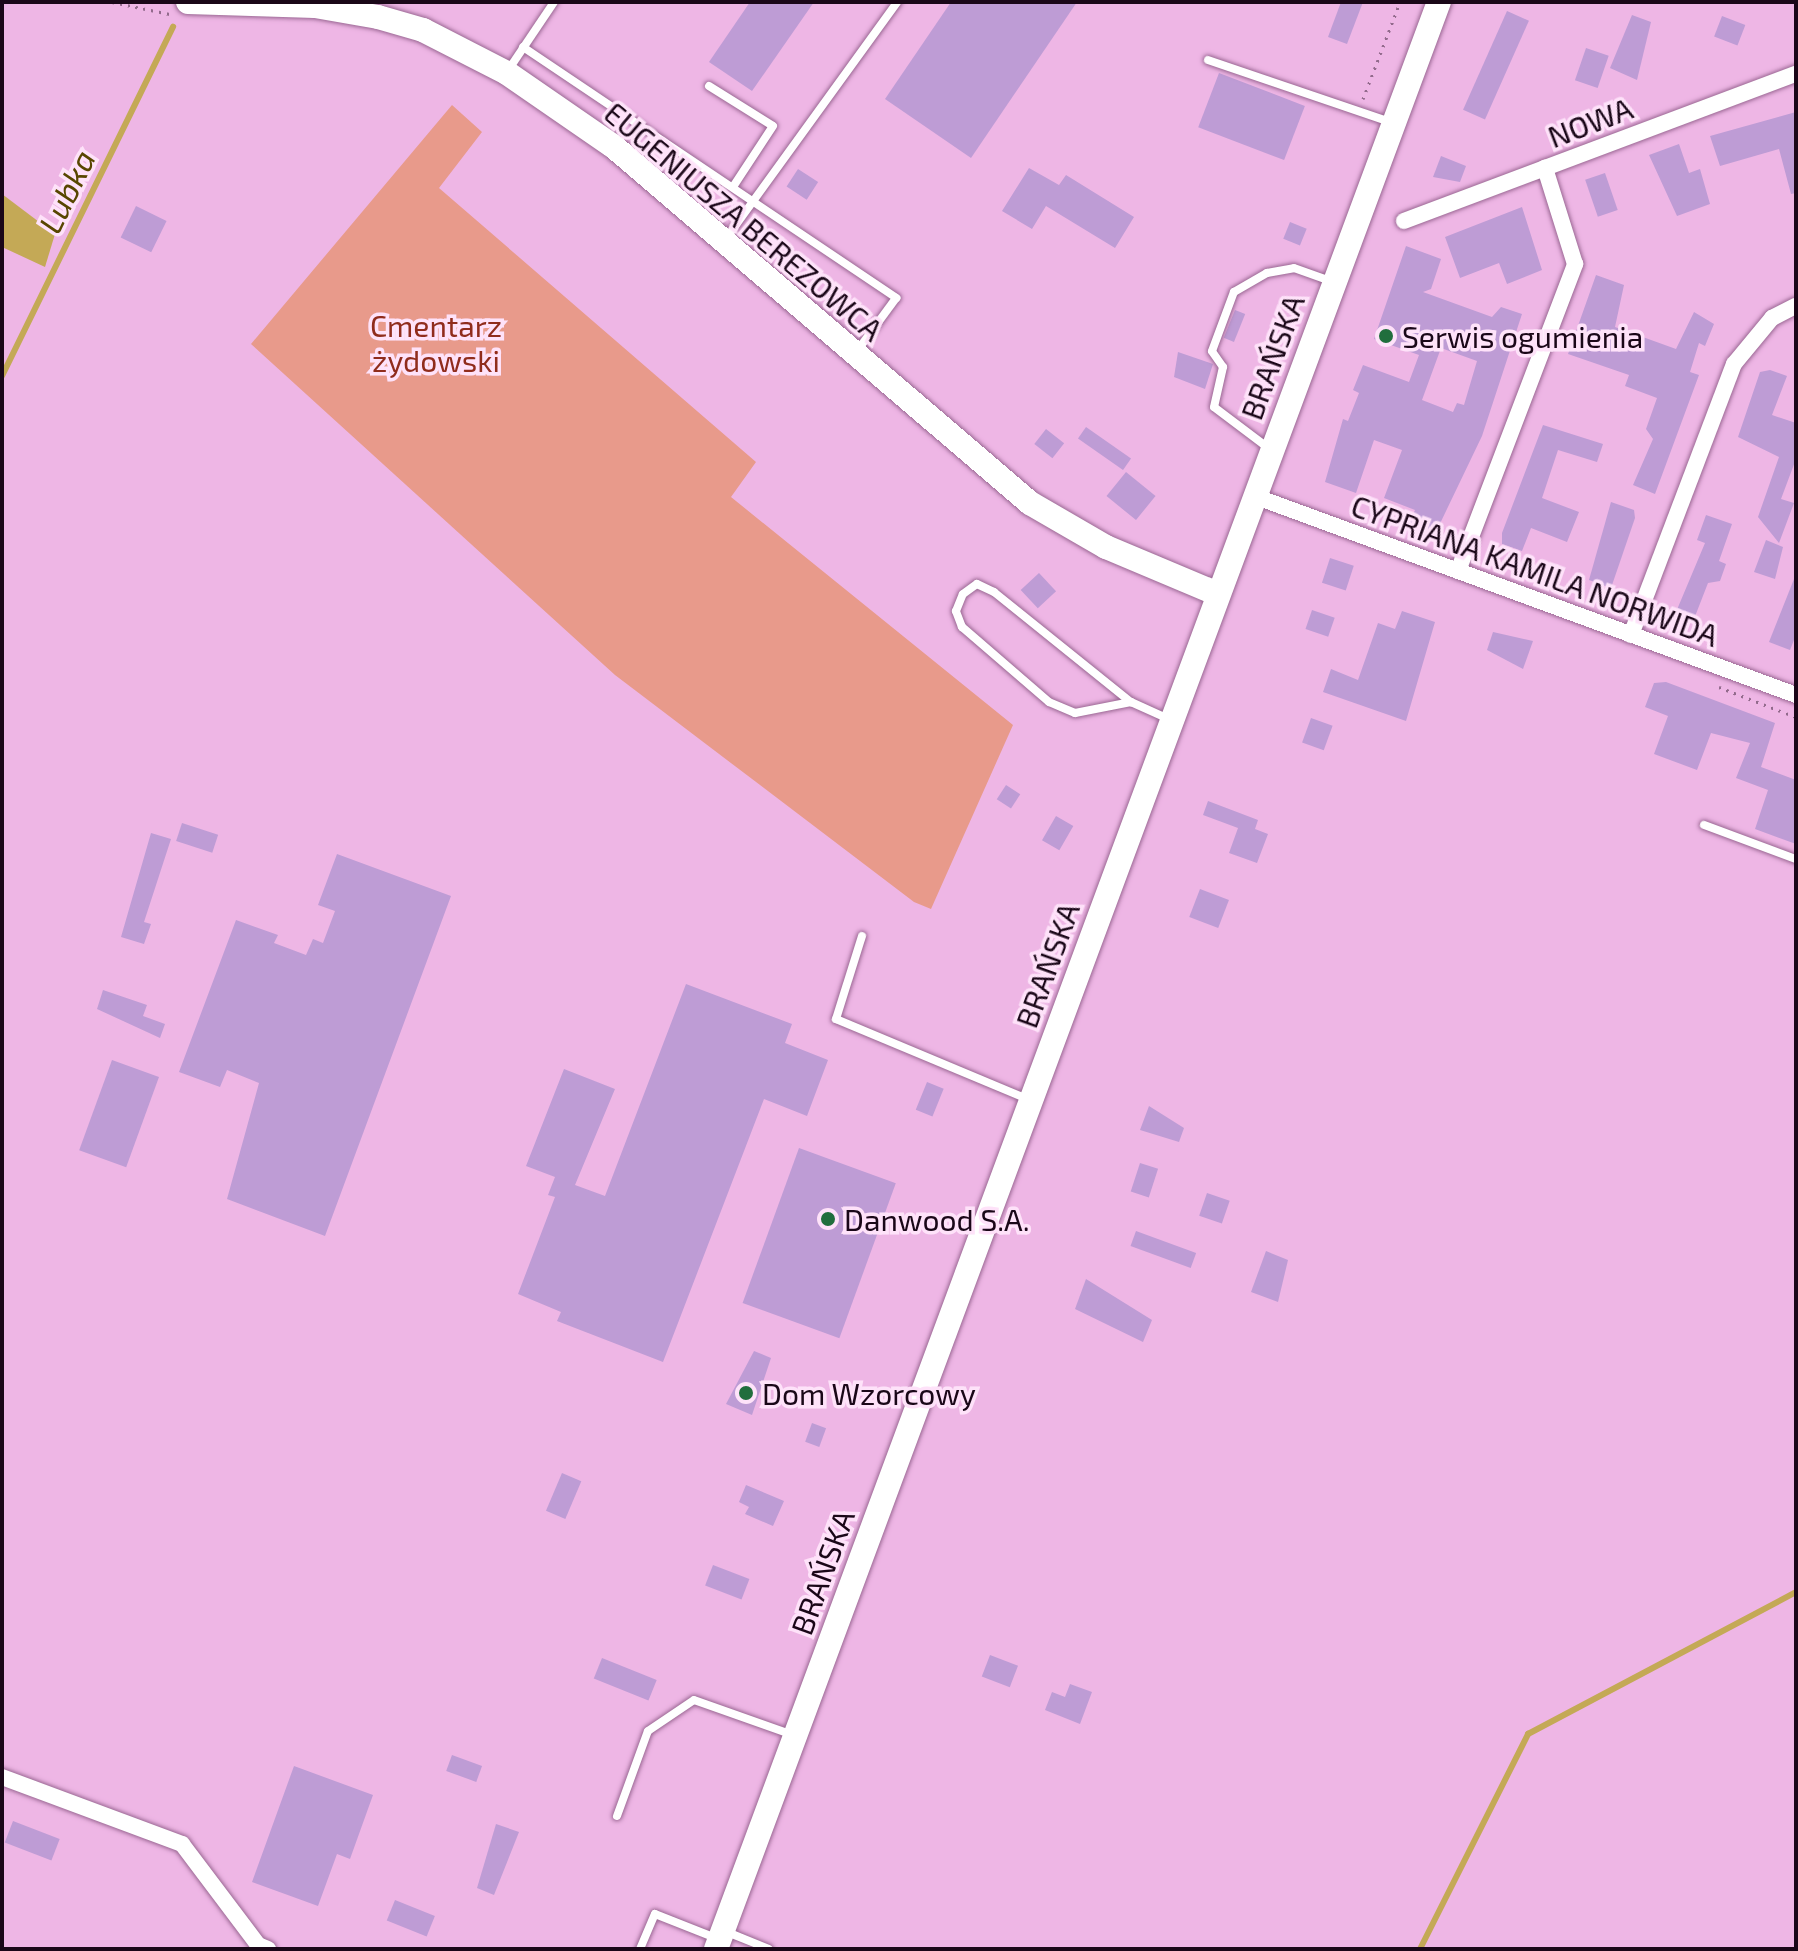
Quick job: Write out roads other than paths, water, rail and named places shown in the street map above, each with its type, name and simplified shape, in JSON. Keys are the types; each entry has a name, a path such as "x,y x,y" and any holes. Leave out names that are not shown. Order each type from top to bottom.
{"street":[{"name":"BRAŃSKA","path":"719,1940 1439,2"},
{"name":"EUGENIUSZA BEREZOWCA","path":"183,8 271,3 379,10 507,73 613,146 1030,503 1106,547 1218,594"},
{"name":"NOWA","path":"1404,221 1796,74"},
{"path":"1458,571 1575,264 1545,168"},
{"path":"1631,635 1734,364 1772,318 1796,306"},
{"name":"CYPRIANA KAMILA NORWIDA","path":"1254,496 1796,695"},
{"path":"2,1777 182,1844 258,1945 268,1949"}],"lane":[{"path":"507,73 554,2"},
{"path":"725,240 897,2"},
{"path":"523,47 896,298 853,354"},
{"path":"1208,60 1394,123"},
{"path":"709,86 773,126 733,187"},
{"path":"1272,450 1214,407 1223,367 1212,351 1234,292 1267,273 1294,268 1334,283"},
{"path":"1131,702 1075,713 1049,702 962,627 956,611 963,594 977,584 994,592 1131,702 1171,721"},
{"path":"1704,825 1796,859"},
{"path":"862,936 836,1019 1031,1101"},
{"path":"617,1816 648,1731 694,1700 795,1736"},
{"path":"640,1949 655,1914 719,1940 769,1949"}],"waterway":[{"name":"Lubka","path":"2,376 173,27"},
{"path":"1420,1949 1528,1734 1796,1592"}],"place":[{"name":"Serwis ogumienia","path":"1386,336"},
{"name":"Danwood S.A.","path":"828,1219"},
{"name":"Dom Wzorcowy","path":"746,1393"}],"park label":[{"name":"Cmentarz żydowski","path":"436,342"}]}
